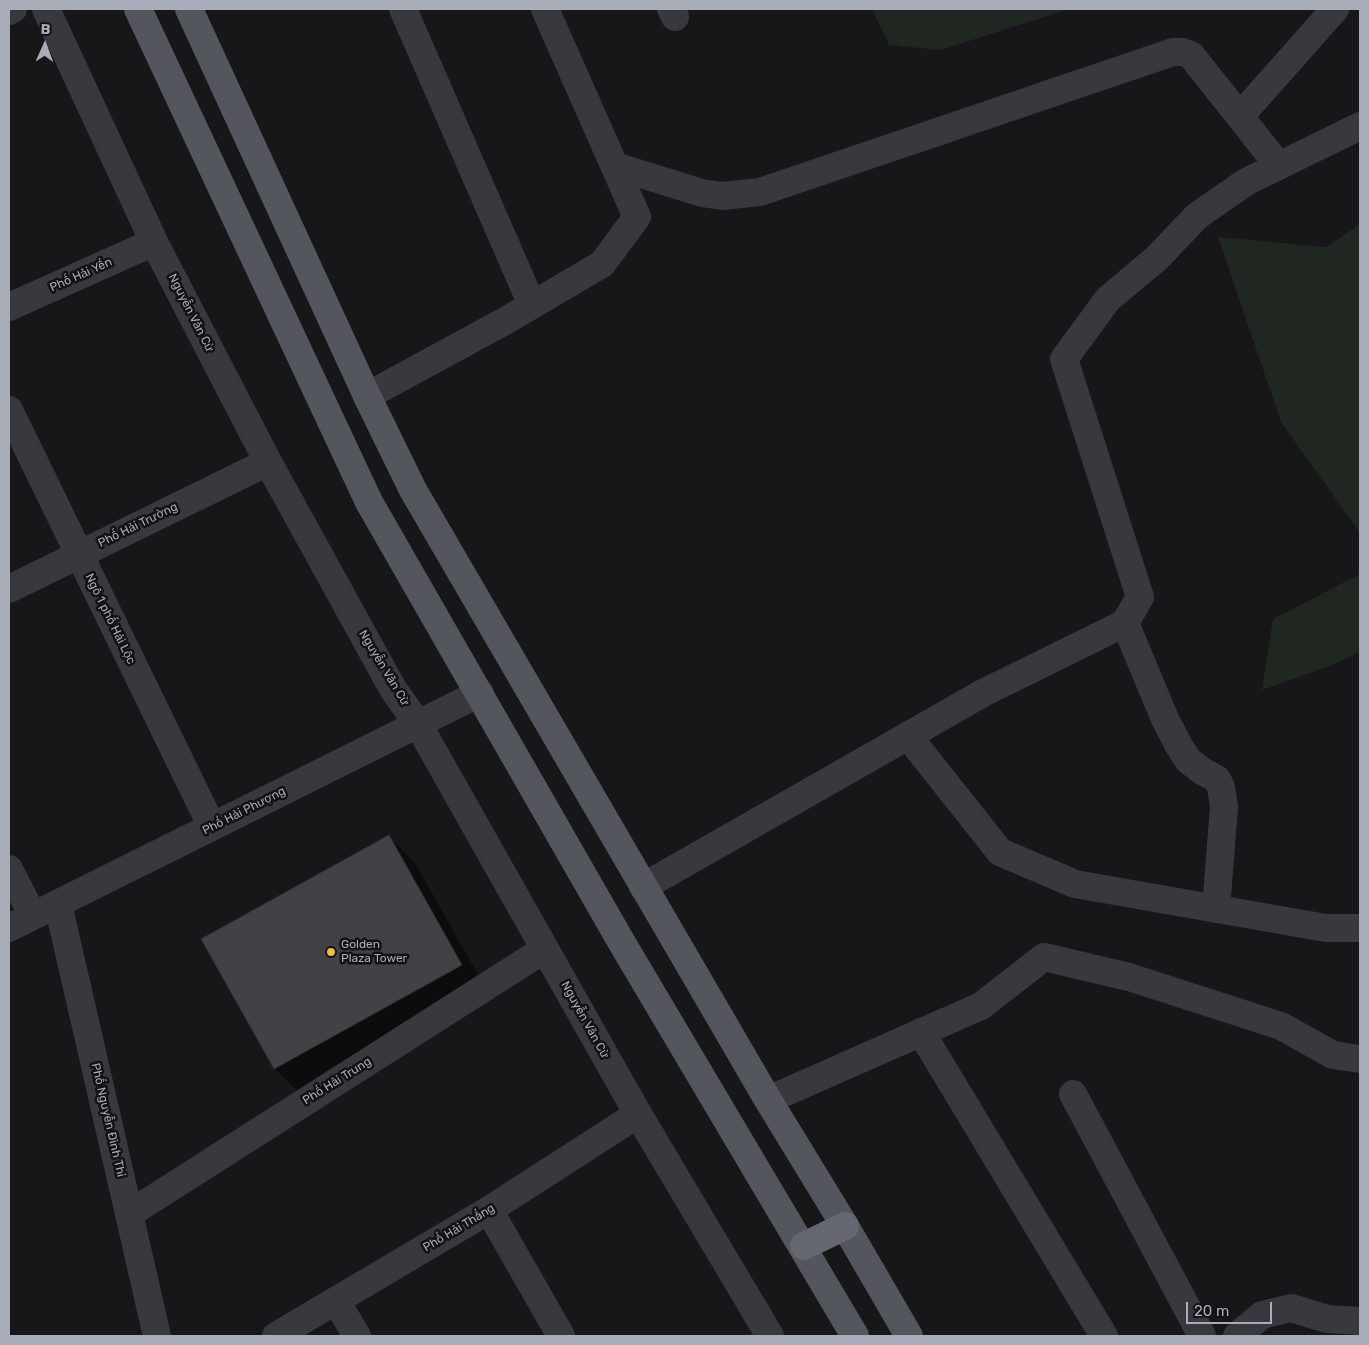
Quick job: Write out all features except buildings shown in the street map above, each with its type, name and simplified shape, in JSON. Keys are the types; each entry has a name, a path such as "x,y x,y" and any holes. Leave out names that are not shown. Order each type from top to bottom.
{"highway":[{"path":"804,1246 845,1226"}],"main road":[{"path":"138,9 369,502 622,943 804,1246 855,1336"},
{"path":"189,9 367,396 413,490 643,887 909,1336"}],"street":[{"path":"9,11 13,9"},
{"name":"Nguyễn Văn Cừ","path":"46,9 154,242 268,462 394,689 418,724 638,1114 770,1336"},
{"path":"403,9 532,305"},
{"path":"367,396 602,264 637,217 545,9"},
{"path":"1241,115 1335,9"},
{"path":"615,166 702,193 722,196 760,192 1173,52 1192,55 1241,115 1279,166"},
{"path":"643,887 983,693 1125,623 1140,597 1064,359 1108,298 1157,258 1197,216 1246,182 1360,126"},
{"name":"Phố Hải Yến","path":"9,307 154,242"},
{"name":"Ngõ 1 phố Hải Lộc","path":"9,410 212,827"},
{"name":"Phố Hải Trường","path":"9,589 268,462"},
{"path":"1125,623 1165,719 1179,746 1188,760 1216,779 1221,787 1224,807 1216,908"},
{"name":"Phố Hải Phượng","path":"9,928 480,693"},
{"path":"910,734 916,746 1000,852 1075,884 1326,928 1360,928"},
{"path":"9,869 33,916"},
{"name":"Phố Nguyễn Đình Thi","path":"58,904 157,1336"},
{"name":"Phố Hải Trung","path":"129,1214 545,949"},
{"path":"768,1100 981,1006 1044,957 1129,977 1281,1026 1333,1055 1360,1059"},
{"path":"921,1032 1104,1336"},
{"path":"1073,1094 1202,1336"},
{"name":"Phố Hải Thắng","path":"276,1336 488,1210 638,1114"},
{"path":"488,1210 561,1336"},
{"path":"336,1301 357,1336"},
{"path":"1237,1336 1262,1315 1291,1308 1327,1319 1360,1321"}],"shaded area":[{"path":"872,9 1069,9 941,50 889,45"},
{"path":"1360,224 1360,533 1281,422 1218,237 1326,247"},
{"path":"1360,574 1360,652 1330,666 1262,690 1273,619"}],"place":[{"name":"Golden Plaza Tower","path":"331,952"}]}
